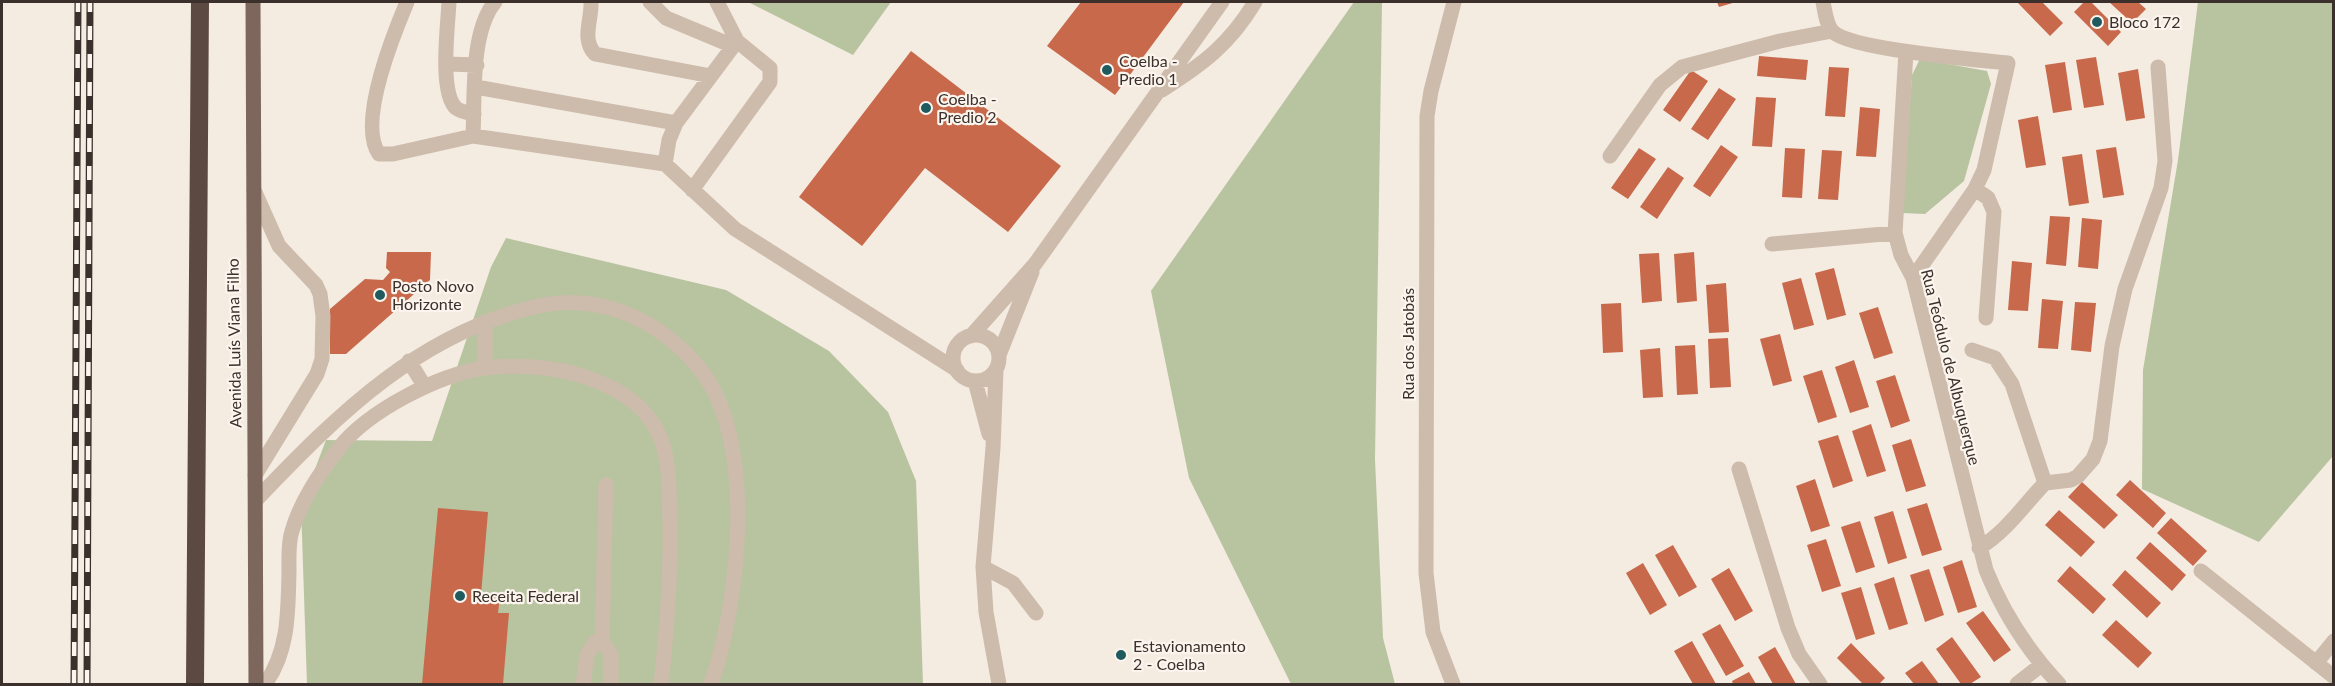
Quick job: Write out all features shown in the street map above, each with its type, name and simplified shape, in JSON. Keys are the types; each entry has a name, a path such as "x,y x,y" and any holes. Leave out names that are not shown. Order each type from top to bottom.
{"highway":[{"name":"Avenida Luís Viana Filho","path":"195,684 200,2"}],"main road":[{"name":"Avenida Luís Viana Filho","path":"254,2 252,186 256,684"}],"street":[{"path":"407,2 381,71 375,101 375,147 385,156 473,136 665,164 735,229 916,347 957,370 968,379 983,380 996,370"},
{"path":"449,2 447,64 450,97 456,108 474,114"},
{"path":"473,136 478,41 484,19 495,2"},
{"path":"591,2 587,37 588,45 595,54 711,76"},
{"path":"650,2 666,18 735,43 771,68 770,82 692,190"},
{"path":"717,2 735,43"},
{"path":"971,336 1035,264 1222,2"},
{"path":"1154,95 1217,52 1243,21 1255,2"},
{"name":"Rua dos Jatobás","path":"1454,2 1431,91 1427,116 1424,490 1428,606 1433,632 1454,684"},
{"path":"1823,2 1832,31 1841,38 1906,52 2008,63 1991,146 1975,189 1913,278"},
{"path":"1611,156 1660,85 1682,68 1780,41 1832,31"},
{"path":"665,164 669,140 676,123 735,43"},
{"name":"Rua Teódulo de Albuquerque","path":"1906,52 1895,233 1901,255 1913,278 1979,548 1995,591 2041,664 2059,684"},
{"path":"447,64 477,65"},
{"path":"1979,548 1994,539 2045,483 2071,480 2078,476 2093,459 2100,441 2112,346 2125,289 2161,188 2165,161 2158,67"},
{"path":"476,87 676,123"},
{"path":"252,186 279,246 316,285 322,316 322,359 317,374 255,475"},
{"path":"1975,189 1988,198 1994,212 1986,318"},
{"path":"1772,244 1895,233"},
{"path":"999,684 986,612 983,567 993,448 996,370 999,355 1035,264"},
{"path":"256,500 352,404 409,361 485,322 546,304 577,302 608,307 633,316 671,341 697,366 716,393 726,420 734,455 737,496 733,578 722,648 711,684"},
{"path":"485,322 485,368"},
{"path":"957,370 954,363 955,349 964,338 986,337 997,348 999,355"},
{"path":"916,347 955,349"},
{"path":"1972,350 1995,358 2012,384 2045,483"},
{"path":"409,361 426,387"},
{"path":"265,684 277,668 282,652 291,532 304,500 324,467 341,445 366,423 426,387 485,368 533,368 574,373 606,384 626,396 653,424 663,443 669,496 668,621 661,684"},
{"path":"975,381 993,448"},
{"path":"305,449 324,467"},
{"path":"1738,469 1788,628 1799,654 1820,684"},
{"path":"606,486 602,641 611,655 611,684"},
{"path":"983,567 1013,583 1036,613"},
{"path":"2201,571 2334,677"},
{"path":"583,684 590,647 595,642 602,641"},
{"path":"2316,663 2334,641"},
{"path":"2017,684 2041,664"}],"green space":[{"path":"748,2 891,2 853,55"},
{"path":"1354,2 1382,2 1375,459 1383,638 1395,684 1291,684 1189,478 1151,291"},
{"path":"2198,2 2333,2 2333,456 2259,542 2142,489 2143,370 2178,160"},
{"path":"1920,59 1987,71 1991,84 1964,181 1925,214 1902,213 1912,75"},
{"path":"506,238 726,290 829,351 888,412 916,481 923,684 307,684 301,506 326,440 432,441 491,267"}],"building":[{"name":"Coelba - Predio 1","path":"1081,2 1184,2 1115,95 1047,46"},
{"path":"1717,2 1736,2 1719,7"},
{"path":"2017,2 2042,2 2063,23 2050,36"},
{"name":"Bloco 172","path":"2084,2 2091,2 2121,32 2108,46 2074,12"},
{"path":"2109,2 2138,2 2146,9 2132,23"},
{"name":"Coelba - Predio 2","path":"911,51 1061,166 1008,232 925,168 862,246 799,197"},
{"path":"1759,56 1808,60 1806,80 1757,76"},
{"path":"2096,57 2104,105 2084,108 2076,60"},
{"path":"2065,62 2072,110 2053,113 2045,65"},
{"path":"1829,67 1849,68 1845,117 1825,116"},
{"path":"2138,69 2145,118 2126,121 2118,73"},
{"path":"1691,70 1708,81 1680,122 1663,110"},
{"path":"1719,88 1736,99 1708,140 1691,129"},
{"path":"1756,97 1776,98 1772,147 1752,146"},
{"path":"1860,107 1880,109 1876,157 1856,156"},
{"path":"2038,116 2046,165 2026,168 2018,120"},
{"path":"1721,145 1738,157 1710,197 1693,186"},
{"path":"2116,147 2124,195 2103,198 2096,150"},
{"path":"1639,148 1656,159 1628,199 1611,188"},
{"path":"1785,148 1805,149 1802,198 1782,197"},
{"path":"1822,150 1842,151 1838,200 1818,199"},
{"path":"2082,154 2089,203 2069,206 2062,157"},
{"path":"1668,167 1684,178 1657,219 1640,207"},
{"path":"2050,216 2070,217 2066,266 2046,264"},
{"path":"2082,218 2102,220 2098,269 2078,267"},
{"name":"Posto Novo Horizonte","path":"387,252 431,252 430,280 346,354 330,354 330,309 365,279 383,280 390,272 386,268"},
{"path":"1694,252 1697,301 1677,303 1674,254"},
{"path":"1659,253 1662,301 1642,303 1639,254"},
{"path":"2012,261 2032,263 2028,311 2008,310"},
{"path":"1834,268 1846,315 1827,320 1815,273"},
{"path":"1801,278 1814,325 1794,330 1782,283"},
{"path":"1726,283 1729,332 1709,333 1706,285"},
{"path":"2042,299 2063,301 2058,349 2038,348"},
{"path":"2075,302 2096,303 2091,352 2071,350"},
{"path":"1621,303 1623,352 1603,353 1601,304"},
{"path":"1878,307 1893,353 1874,359 1859,313"},
{"path":"1780,334 1792,381 1773,386 1760,339"},
{"path":"1728,338 1731,387 1710,388 1708,339"},
{"path":"1695,345 1698,394 1677,395 1675,346"},
{"path":"1660,348 1663,397 1643,398 1640,350"},
{"path":"1854,360 1869,407 1850,413 1835,367"},
{"path":"1822,370 1837,417 1818,423 1803,376"},
{"path":"1895,375 1910,421 1891,428 1876,381"},
{"path":"1871,424 1886,471 1867,477 1852,431"},
{"path":"1838,435 1853,481 1833,488 1818,441"},
{"path":"1911,439 1926,486 1906,492 1892,445"},
{"path":"1815,479 1830,526 1811,532 1796,486"},
{"path":"2130,480 2166,513 2153,528 2116,495"},
{"path":"2082,482 2118,515 2104,529 2068,497"},
{"path":"1927,503 1942,550 1922,556 1907,509"},
{"name":"Receita Federal","path":"438,508 488,512 481,595 500,597 498,613 509,613 503,684 422,684"},
{"path":"2059,510 2095,542 2081,557 2045,525"},
{"path":"1893,511 1907,558 1888,564 1874,517"},
{"path":"2171,518 2207,551 2193,566 2157,533"},
{"path":"1860,521 1875,567 1856,573 1841,527"},
{"path":"1826,539 1841,586 1822,592 1807,545"},
{"path":"2150,542 2186,575 2172,591 2136,558"},
{"path":"1673,545 1697,587 1679,597 1655,555"},
{"path":"1962,560 1977,607 1958,613 1943,567"},
{"path":"1643,563 1667,605 1650,615 1626,573"},
{"path":"2070,566 2106,599 2093,614 2057,581"},
{"path":"1729,568 1753,611 1735,621 1711,579"},
{"path":"1929,569 1944,615 1925,622 1910,575"},
{"path":"2125,570 2161,603 2147,618 2112,585"},
{"path":"1894,577 1908,624 1889,630 1874,584"},
{"path":"1861,587 1875,634 1856,640 1841,593"},
{"path":"1983,611 2011,650 1994,662 1966,623"},
{"path":"2116,620 2152,653 2138,668 2102,635"},
{"path":"1720,624 1744,666 1726,676 1702,634"},
{"path":"1952,637 1981,677 1970,684 1961,684 1936,649"},
{"path":"1692,641 1716,684 1693,684 1674,651"},
{"path":"1851,643 1885,678 1879,684 1863,684 1837,658"},
{"path":"1775,647 1796,684 1773,684 1758,657"},
{"path":"1922,661 1939,684 1914,684 1905,673"},
{"path":"1749,672 1756,684 1733,684 1732,681"}],"railway":[{"path":"74,684 78,2"},
{"path":"87,684 90,2"}],"place":[{"name":"Bloco 172","path":"2097,22"},
{"name":"Coelba - Predio 1","path":"1107,70"},
{"name":"Coelba - Predio 2","path":"926,108"},
{"name":"Posto Novo Horizonte","path":"380,295"},
{"name":"Receita Federal","path":"460,596"},
{"name":"Estavionamento 2 - Coelba","path":"1121,655"}]}
